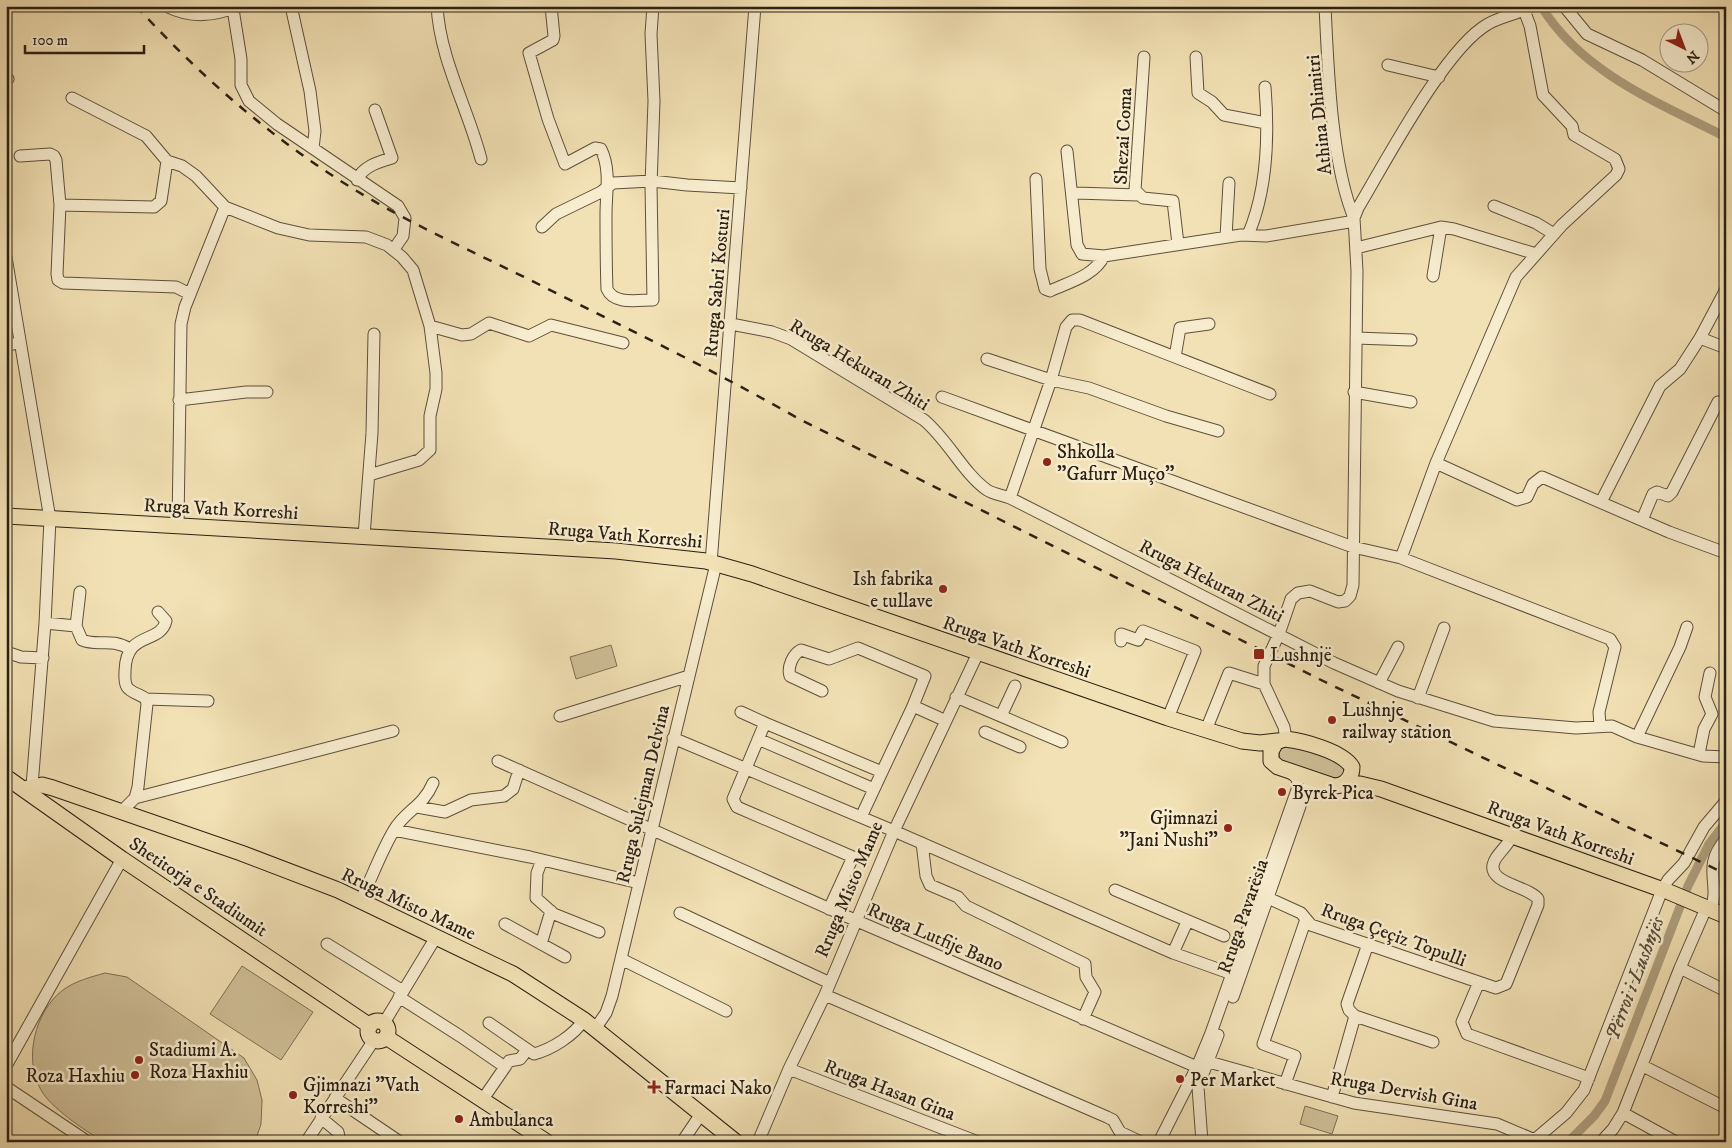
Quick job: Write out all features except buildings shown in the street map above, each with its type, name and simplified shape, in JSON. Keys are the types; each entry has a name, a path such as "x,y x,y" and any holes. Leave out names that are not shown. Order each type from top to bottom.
{"main road":[{"name":"Rruga Vath Korreshi","path":"6,516 616,551 675,556 714,563 743,571 1206,730 1242,741 1260,744 1282,740 1337,755 1366,779 1381,788"},
{"path":"1272,762 1271,751 1282,740"},
{"name":"Rruga Vath Korreshi","path":"1242,741 1261,751 1278,768 1320,782 1341,785 1360,784 1381,788 1666,891 1706,906 1726,916"},
{"path":"1341,785 1350,776 1351,766"},
{"name":"Shetitorja e Stadiumit","path":"6,777 27,787 122,859 547,1142"},
{"name":"Rruga Misto Mame","path":"27,787 53,788 122,810 241,853 361,900 512,974 589,1024 736,1142"}],"street":[{"path":"166,6 189,15 208,15 237,7 241,85 244,94 277,124 398,206 405,214 403,236 394,249"},
{"path":"291,6 310,91 315,131 313,148"},
{"path":"437,6 444,47 452,75 482,159"},
{"path":"551,6 554,36 552,40 529,52 548,120 565,164 595,148 601,149 605,162 608,186 607,288 613,298 619,300 653,300 652,181 654,101 651,34 653,6"},
{"name":"Rruga Sabri Kosturi","path":"714,563 755,6"},
{"name":"Athina Dhimitri","path":"1325,6 1333,113 1345,197 1355,226"},
{"path":"1564,6 1586,34 1642,60 1726,112"},
{"path":"1282,740 1284,727 1264,684 1264,666 1280,634 1285,610 1291,599 1298,593 1310,591 1338,602 1345,602 1350,596 1353,585 1356,338 1355,226 1401,136 1439,77 1469,38 1488,23 1528,8 1542,95 1568,120 1574,135 1616,159 1619,164 1616,175 1554,234 1516,278 1436,463 1401,558"},
{"name":"Shezai Coma","path":"1144,57 1135,184 1138,196 1173,201 1178,244"},
{"path":"1196,57 1198,93 1201,96 1212,102 1224,115 1266,123"},
{"path":"1388,65 1439,77"},
{"path":"1248,235 1262,191 1266,123 1265,86"},
{"path":"72,98 146,136 168,160 182,166 196,176 225,207 278,228 309,235 366,236 394,249 413,270 430,326 436,373 436,389 430,416 430,450 419,460 369,475"},
{"path":"357,180 366,169 392,158 375,110"},
{"path":"1067,151 1078,250 1082,254 1104,256 1226,237 1266,236 1349,222 1355,226"},
{"path":"20,156 50,154 54,156 60,205 58,280 63,283 176,287 190,294"},
{"path":"60,205 154,207 161,201 168,160"},
{"path":"1036,179 1040,269 1045,289 1050,291 1092,271 1099,266 1104,256"},
{"path":"542,227 556,214 601,192 613,183 652,181 741,188"},
{"path":"1226,237 1229,183"},
{"path":"1076,193 1138,196"},
{"path":"1494,206 1536,223 1554,234"},
{"path":"178,525 181,324 190,294 225,207"},
{"path":"1356,248 1441,228 1454,229 1536,254"},
{"path":"1433,276 1441,228"},
{"path":"6,257 9,290 20,342 50,519 42,658 27,787"},
{"path":"1601,502 1660,386 1680,369 1700,338 1726,290"},
{"path":"1010,498 1032,429 1051,380 1066,327 1072,320 1080,320 1270,394"},
{"path":"430,326 462,335 471,334 489,323 529,336 552,325 623,342"},
{"name":"Rruga Hekuran Zhiti","path":"731,324 772,332 791,339 890,399 937,432 980,484 989,491 1010,498 1334,663 1379,683 1418,698 1494,722 1576,728 1600,725 1612,726 1637,737 1699,754 1726,757"},
{"path":"1175,357 1180,328 1209,324"},
{"path":"364,536 369,475 374,334"},
{"path":"1356,338 1411,340"},
{"path":"1700,338 1726,348"},
{"path":"6,346 20,342"},
{"path":"987,359 1051,380 1089,388 1166,416 1218,431"},
{"path":"179,400 246,392 267,392"},
{"path":"1354,392 1411,402"},
{"path":"942,397 1353,547 1401,558 1610,639 1614,647 1599,712 1600,725"},
{"path":"1642,520 1653,494 1657,492 1668,496 1672,492 1718,402"},
{"path":"1436,463 1517,500 1527,497 1533,484 1542,476 1642,520 1726,553"},
{"name":"Rruga Sulejman Delvina","path":"527,1050 534,1054 549,1048 606,1013 621,959 672,738 689,676 714,563"},
{"path":"80,592 76,626 82,640 87,642 113,641 130,649"},
{"path":"158,612 166,621 164,627 159,632 136,643 130,649 126,657 125,683 132,692 146,699 208,701"},
{"path":"45,623 76,626"},
{"path":"1637,737 1676,656 1686,627"},
{"path":"1418,698 1444,628"},
{"path":"1121,641 1121,634 1138,640 1143,631 1194,651 1168,718"},
{"path":"1379,683 1398,646"},
{"path":"822,691 790,676 788,671 794,655 801,650 829,659 858,648 925,676 862,817"},
{"path":"6,652 21,658 42,658"},
{"name":"Rruga Misto Mame","path":"758,1142 789,1069 825,995 894,831 944,720 978,653"},
{"path":"1206,730 1229,672 1264,684"},
{"path":"1699,754 1704,729 1712,714 1705,697 1710,673"},
{"path":"560,716 689,676"},
{"path":"1001,716 1015,686"},
{"path":"956,697 1062,742"},
{"path":"135,798 141,772 146,699"},
{"path":"912,706 944,720"},
{"path":"741,712 882,772"},
{"path":"765,723 733,799 737,808 853,857 829,909"},
{"path":"122,810 135,798 392,731"},
{"path":"985,732 1020,747"},
{"path":"672,738 862,817 1173,953 1232,974"},
{"path":"794,754 800,738"},
{"path":"758,739 874,789"},
{"name":"Rruga Lutfije Bano","path":"498,761 856,921 1084,1019 1202,1065"},
{"path":"417,807 445,812 466,801 504,796 513,789 518,770"},
{"name":"Rruga Pavarësia","path":"1202,1065 1297,790 1298,780 1290,772"},
{"name":"Rruga Pavarësia","path":"1202,1065 1268,898 1306,789 1311,784 1320,782"},
{"path":"361,900 394,830 404,817 417,807 429,792 432,783"},
{"path":"1533,1141 1571,1108 1581,1095 1666,891 1668,880 1681,867 1700,832 1726,801"},
{"path":"394,830 542,860 638,883"},
{"path":"1479,982 1496,988 1506,984 1538,905 1538,899 1534,893 1499,879 1492,867 1494,860 1504,850 1512,836"},
{"path":"1600,1142 1613,1129 1623,1113 1706,906 1714,898 1713,863 1718,849 1726,839"},
{"path":"922,843 926,876 930,885 958,897 966,906 1085,964 1086,977 1095,992 1084,1019"},
{"path":"6,1066 122,859"},
{"path":"542,860 537,872 536,898 551,912 600,932"},
{"path":"1115,890 1187,922 1221,933 1224,936"},
{"name":"Rruga Çeçiz Topulli","path":"1268,898 1301,913 1311,925 1479,982 1462,1022 1467,1034 1589,1078"},
{"path":"541,944 551,912"},
{"path":"680,913 830,983"},
{"path":"1285,1084 1295,1056 1263,1044 1306,919"},
{"path":"1173,953 1187,922"},
{"path":"505,924 565,957"},
{"path":"306,1142 436,937"},
{"path":"328,944 505,1068"},
{"path":"1368,944 1347,1004 1349,1010 1356,1016 1432,1042"},
{"path":"621,959 726,1011"},
{"path":"1680,968 1726,991"},
{"path":"825,995 1107,1117 1112,1120 1120,1132 1141,1142"},
{"path":"1332,1097 1356,1016"},
{"path":"483,1099 510,1061 520,1059 527,1050 489,1023"},
{"path":"1159,1142 1185,1091 1202,1065"},
{"path":"1202,1065 1198,1091 1202,1142"},
{"name":"Rruga Dervish Gina","path":"1202,1065 1370,1106 1484,1121 1533,1141"},
{"path":"1643,1066 1726,1108"},
{"name":"Rruga Hasan Gina","path":"789,1069 978,1142"},
{"path":"1185,1091 1192,1086 1198,1091"},
{"path":"6,1087 70,1137 88,1142"},
{"path":"335,1098 400,1142"},
{"path":"1623,1113 1676,1142"},
{"path":"682,1142 701,1114"},
{"path":"322,1118 338,1132 340,1142"}],"shaded area":[{"path":"611,645 617,666 576,679 570,657"},
{"path":"1285,746 1308,750 1332,759 1344,768 1343,775 1337,780 1280,761 1279,751"},
{"path":"242,966 313,1012 281,1060 210,1014"},
{"name":"Stadiumi A. Roza Haxhiu","path":"105,973 127,977 244,1058 257,1080 262,1100 261,1124 255,1142 106,1142 87,1131 52,1104 41,1090 33,1064 35,1036 39,1023 53,999 63,990 78,982"},
{"path":"1305,1106 1338,1116 1332,1134 1300,1124"}],"waterway":[{"path":"1541,6 1558,29 1578,50 1600,68 1649,98 1726,137"},
{"name":"Përroi i Lushnjës","path":"1568,1142 1594,1116 1605,1101 1688,886 1709,844 1726,822"}],"railway":[{"path":"136,6 203,74 275,135 349,187 372,200 444,238 731,381 801,420 1319,679 1726,874"}],"place":[{"name":"Shkolla \"Gafurr Muço\"","path":"1047,462"},
{"name":"Ish fabrika e tullave","path":"943,589"},
{"name":"Lushnjë","path":"1259,654"},
{"name":"Lushnje railway station","path":"1332,720"},
{"name":"Byrek Pica","path":"1282,792"},
{"name":"Gjimnazi \"Jani Nushi\"","path":"1228,828"},
{"name":"Stadiumi A. Roza Haxhiu","path":"139,1060"},
{"name":"Roza Haxhiu","path":"135,1075"},
{"name":"Per Market","path":"1180,1079"},
{"name":"Farmaci Nako","path":"654,1087"},
{"name":"Gjimnazi \"Vath Korreshi\"","path":"293,1095"},
{"name":"Ambulanca","path":"459,1119"}]}
